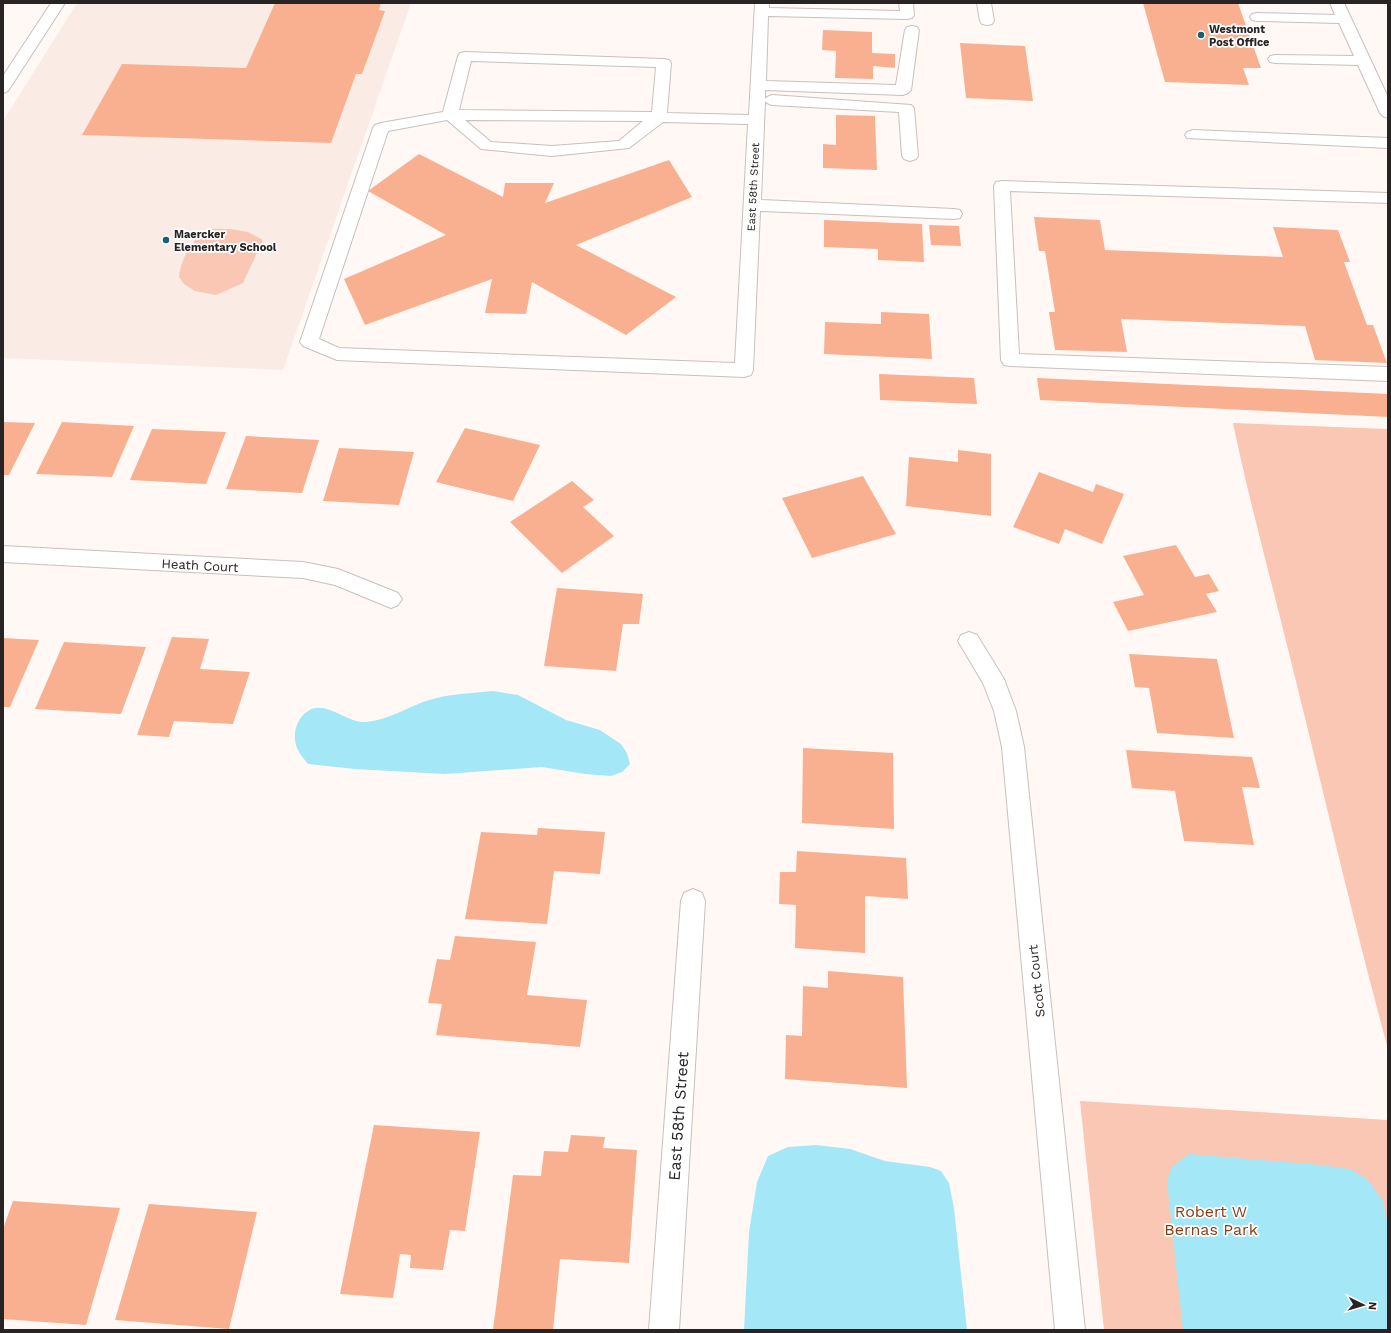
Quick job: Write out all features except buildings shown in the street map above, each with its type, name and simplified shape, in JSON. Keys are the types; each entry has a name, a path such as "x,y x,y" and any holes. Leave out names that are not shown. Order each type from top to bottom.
{"street":[{"path":"3,88 58,3"},
{"path":"762,8 907,15 906,3"},
{"path":"984,3 987,21"},
{"path":"1337,3 1388,113"},
{"name":"East 58th Street","path":"450,114 381,128 309,342 337,354 744,370 762,8"},
{"path":"1257,17 1345,19"},
{"path":"758,92 903,90 912,30"},
{"path":"465,56 664,63 659,117 623,145 552,151 487,146 450,114 465,56"},
{"path":"1275,59 1364,61"},
{"path":"758,92 906,108 910,156"},
{"path":"450,114 756,120"},
{"path":"1194,135 1388,143"},
{"path":"1388,198 1002,186 1010,360 1388,374"},
{"path":"752,205 954,214"},
{"name":"Heath Court","path":"3,554 303,570 338,577 391,599"},
{"name":"Scott Court","path":"969,641 993,679 1004,711 1012,747 1070,1330"},
{"name":"East 58th Street","path":"664,1330 693,901"}],"shaded area":[{"name":"Maercker Elementary School","path":"77,3 411,3 283,370 3,358 3,121"}],"green space":[{"path":"230,229 248,232 263,240 243,283 216,295 195,291 184,284 179,277 180,271 184,257 197,238 208,230"},
{"path":"1233,423 1388,429 1388,1049 1253,509"},
{"name":"Robert W Bernas Park","path":"1080,1101 1388,1120 1388,1330 1104,1330"}],"water":[{"path":"493,691 518,695 566,720 600,730 621,744 627,753 630,764 622,772 611,776 585,774 542,767 445,774 355,769 308,764 301,755 295,741 297,724 300,719 308,711 315,708 329,710 359,722 366,722 382,719 429,700 444,696"},
{"path":"816,1145 850,1149 885,1161 930,1167 941,1171 949,1183 954,1208 967,1330 744,1330 749,1232 757,1182 768,1156 788,1147"},
{"path":"1189,1154 1350,1169 1367,1179 1383,1201 1388,1225 1388,1330 1183,1330 1167,1181 1172,1167"}],"place":[{"name":"Westmont Post Office","path":"1201,35"},
{"name":"Maercker Elementary School","path":"166,240"}]}
